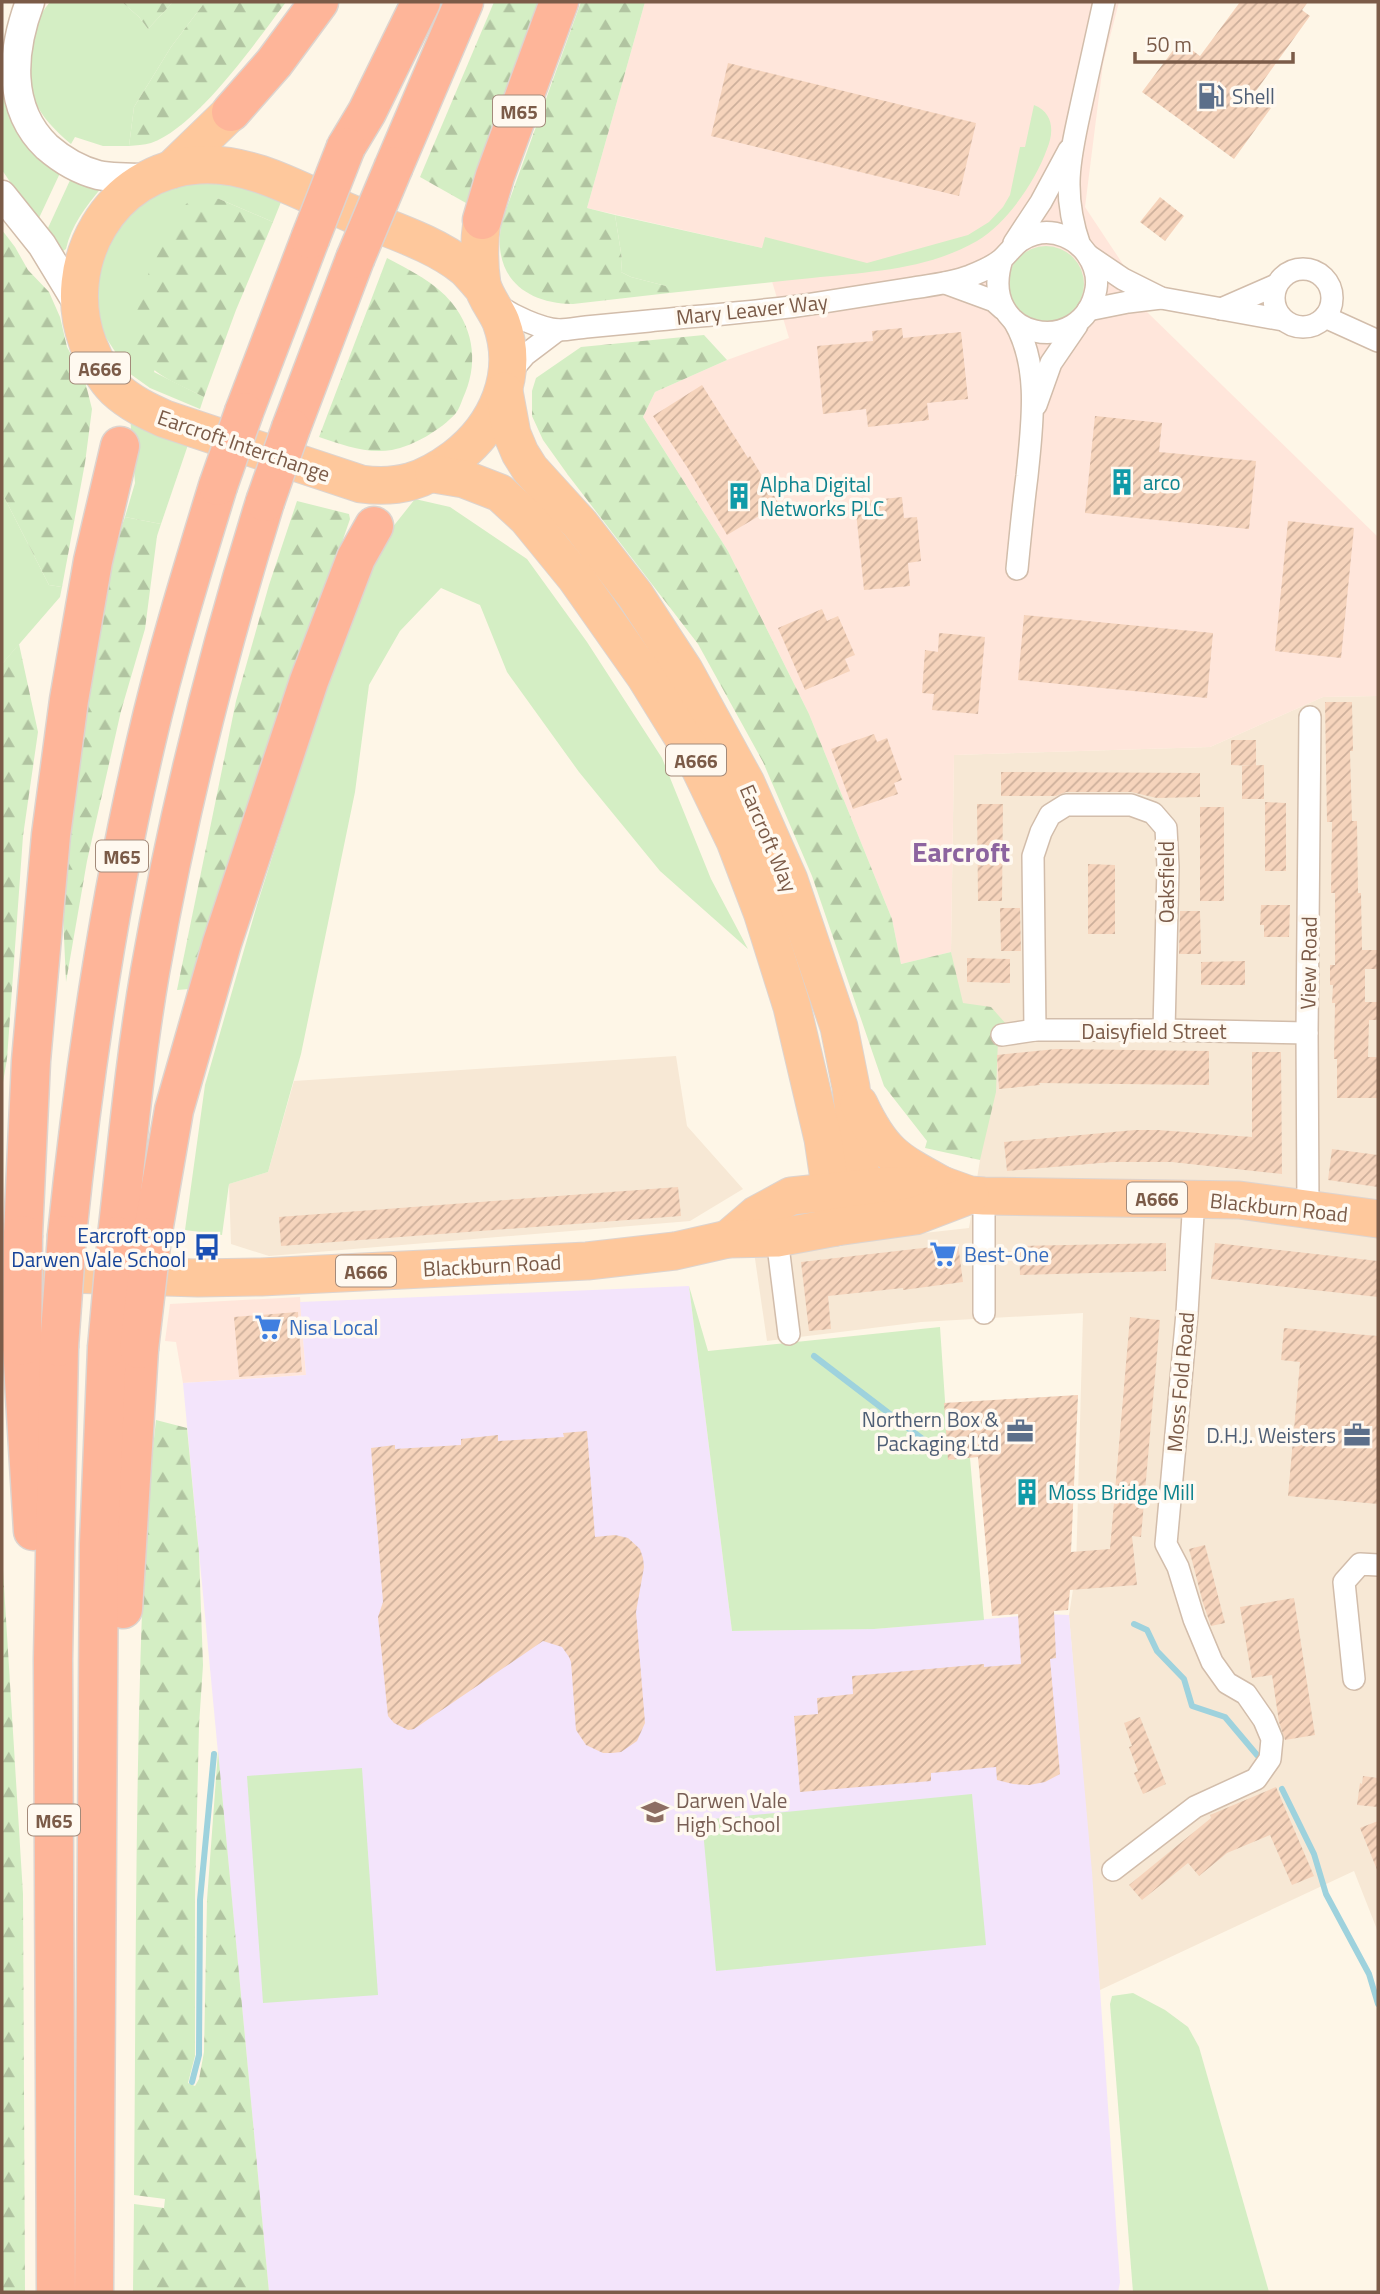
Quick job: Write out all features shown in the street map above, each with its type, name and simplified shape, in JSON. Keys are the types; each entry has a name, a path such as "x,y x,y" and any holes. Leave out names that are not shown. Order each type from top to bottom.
{"highway":[{"path":"231,112 274,63 319,2"},
{"name":"M65","path":"56,2292 53,1659 41,1346 67,1235 93,1017 118,877 149,729 181,607 218,486 346,147 367,112 421,2"},
{"name":"M65","path":"94,2292 99,1544 134,1236 135,1073 150,974 170,863 218,661 265,502 355,259 464,2"},
{"name":"M65","path":"482,220 495,176 559,2"},
{"name":"Earcroft Interchange","path":"231,112 158,174 110,209 96,229 85,254 79,281 79,306 91,351 114,388 137,405 165,419 342,479 381,486 424,478"},
{"name":"A666","path":"158,174 198,165 223,165 260,174 445,255 465,269 486,293 502,324 507,349 506,383"},
{"path":"482,220 480,263 486,293"},
{"path":"374,526 388,507 479,437 496,412 506,383"},
{"name":"Earcroft Way","path":"506,383 512,434 520,453 530,469 580,524 635,595 684,670 746,783 789,880 839,1027 851,1087 848,1207"},
{"path":"41,1346 23,1235 31,1061 51,835 69,700 93,561 120,446 120,425 114,388"},
{"name":"Earcroft Way","path":"424,478 464,479 500,493 527,518 576,578 645,676 692,752 735,841 762,912 792,1007 822,1139 848,1207"},
{"name":"M65","path":"134,1236 222,943 309,681 356,558 374,526"},
{"path":"851,1087 870,1128 888,1152 903,1163 965,1192"},
{"path":"791,1196 806,1175 822,1139"},
{"name":"Blackburn Road","path":"728,1239 756,1215 791,1196 915,1216 965,1192 1239,1200 1378,1219"},
{"name":"Blackburn Road","path":"2,1272 261,1278 587,1261 675,1251 728,1239 777,1238 848,1207"}],"street":[{"path":"2,24 22,2"},
{"path":"30,2 17,48 16,76 19,100 27,121 41,140 74,166 97,174 120,178 158,174"},
{"path":"1033,413 1051,363 1094,298 1094,269 1084,251 1070,210 1069,190 1071,146 1104,2"},
{"path":"1017,569 1033,413 1028,356 1024,341 997,293 997,276 1006,254 1041,202 1071,146"},
{"path":"2,195 42,245 79,306"},
{"path":"1006,254 1022,239 1037,233 1068,237 1123,279 1161,298 1221,309 1283,320 1295,327 1311,326 1325,317 1332,300 1331,291 1321,275 1313,270 1293,270 1284,275 1276,285 1221,309"},
{"name":"Mary Leaver Way","path":"486,293 517,317 558,330 804,305 945,282 971,275 1006,254"},
{"path":"945,282 994,301 1027,329 1042,333 1058,332 1072,326 1086,313 1128,302 1161,298"},
{"path":"1276,285 1274,304 1283,320"},
{"path":"1325,317 1378,341"},
{"path":"506,383 525,355 558,330"},
{"name":"View Road","path":"1308,1209 1310,718"},
{"name":"Oaksfield","path":"1035,1030 1033,856 1041,832 1050,815 1066,805 1131,805 1153,813 1166,828 1168,867 1164,1030"},
{"name":"Daisyfield Street","path":"1002,1035 1035,1030 1307,1033"},
{"path":"965,1192 984,1313"},
{"name":"Moss Fold Road","path":"1113,1870 1195,1807 1256,1779 1270,1759 1272,1739 1264,1720 1247,1694 1227,1683 1212,1662 1194,1619 1178,1567 1166,1544 1187,1313 1194,1198"},
{"path":"777,1238 789,1334"},
{"path":"1354,1679 1343,1582 1360,1564 1378,1565"}],"shaded area":[{"path":"645,2 1119,2 1103,64 1085,207 1140,290 1146,311 1378,537 1378,696 1323,697 1210,747 954,755 951,952 901,964 892,919 809,714 728,551 643,417 655,392 727,360 789,338 762,248 587,208"},
{"path":"1378,696 1378,1932 1354,1871 1100,1990 1069,1615 1076,1570 1083,1313 921,1322 767,1341 754,1252 969,1228 980,1160 951,952 954,755 1210,747 1323,697"},
{"path":"676,1056 687,1126 743,1189 690,1221 269,1256 231,1244 229,1184 268,1172 294,1081"},
{"name":"Darwen Vale High School","path":"689,1286 732,1631 874,1629 1045,1614 1069,1615 1092,1872 1120,2282 1118,2292 269,2292 183,1383 306,1375 300,1302"},
{"path":"300,1297 306,1375 183,1383 176,1342 165,1341 170,1304"}],"green space":[{"path":"50,2 122,2 148,29 173,2 205,2 171,47 134,107 129,146 103,146 75,137 71,144 42,113 32,91 29,64 37,24"},
{"path":"122,2 173,2 148,29"},
{"path":"205,2 286,2 224,82 187,120 169,134 151,143 129,146 134,107 171,47"},
{"path":"494,2 539,2 466,203 420,177"},
{"path":"581,2 645,2 587,208 615,215 622,259 621,272 666,286 671,290 669,293 573,304 555,302 538,298 514,282 501,256 502,221"},
{"path":"2,73 4,88 61,171 39,218 25,204 2,170"},
{"path":"1034,105 1041,108 1051,124 1051,136 1042,162 1019,201 999,224 958,251 896,268 669,293 670,290 666,286 621,272 622,259 615,215 762,248 765,237 867,263 968,235 989,222 1010,195 1020,147 1025,147"},
{"path":"72,176 102,187 80,216 63,251 48,228"},
{"path":"230,181 281,202 273,222 217,198 154,372 204,397 200,409 150,388 129,373 103,333 98,315 96,274 116,225 167,186"},
{"path":"195,197 217,198 273,222 236,310 204,397 161,375 145,361 129,339 145,283 162,241 171,223"},
{"path":"2,230 28,270 49,292 60,317 67,347 85,381 92,409 62,587 49,585 2,493"},
{"path":"1046,246 1061,249 1073,257 1081,269 1084,284 1081,299 1073,311 1061,319 1046,322 1031,319 1019,311 1011,299 1008,284 1011,269 1019,257 1031,249"},
{"path":"387,258 430,283 452,303 470,337 472,362 468,386 458,410 450,419 435,431 409,445 392,450 373,451 319,437"},
{"path":"704,335 727,360 655,392 643,417 728,551 809,714 892,919 901,964 951,952 963,1003 991,1007 1007,1025 998,1039 996,1092 980,1160 925,1148 927,1141 884,1086 812,876 763,762 698,644 568,475 543,440 532,416 532,391 536,378 581,347"},
{"path":"130,415 190,439 161,524 125,517 135,483"},
{"path":"2,493 49,585 62,587 60,597 2,664"},
{"path":"415,499 450,507 527,559 587,642 662,758 711,879 748,949 660,871 579,772 507,672 480,605 441,588 400,631 369,685 355,792 301,1054 268,1172 229,1184 222,1235 185,1230 205,1085 257,905 354,600 380,543"},
{"path":"297,501 349,514 350,519 189,989 177,990 236,701 269,585"},
{"path":"125,517 161,524 157,536 145,629 121,711 87,861 66,982 61,870 112,554"},
{"path":"19,644 38,732 23,836 7,1059 2,1088 2,664"},
{"path":"689,1286 708,1351 940,1327 949,1460 970,1458 984,1620 874,1629 732,1631"},
{"path":"156,1420 187,1428 199,1554 203,1665 195,1898 195,2056 188,2083 195,2086 199,2079 204,2052 207,1900 218,1751 269,2292 133,2292 134,2204 164,2208 165,2199 134,2195 139,1700 145,1536"},
{"path":"2,1554 23,1894 25,2292 2,2292"},
{"path":"362,1768 378,1995 263,2003 247,1776"},
{"path":"972,1794 986,1945 716,1971 702,1820"},
{"path":"1133,1993 1165,2010 1188,2027 1199,2047 1269,2292 1133,2292 1110,2004 1112,1996"}],"building":[{"path":"1240,2 1308,2 1302,10 1310,16 1253,95 1271,108 1234,159 1142,92 1180,41 1200,56"},
{"path":"728,63 976,123 959,196 711,136"},
{"path":"1160,197 1184,216 1165,241 1140,222"},
{"path":"902,328 903,338 961,332 968,399 927,403 929,420 868,427 866,409 823,414 817,346 873,341 872,331"},
{"path":"702,385 779,504 727,535 653,416"},
{"path":"1095,416 1162,423 1159,452 1256,461 1249,529 1085,513"},
{"path":"902,497 904,518 917,517 921,561 908,563 910,586 864,590 855,502"},
{"path":"1288,521 1354,528 1341,658 1275,651"},
{"path":"822,609 827,621 838,616 855,655 845,659 850,671 805,690 778,628"},
{"path":"1024,615 1213,633 1207,698 1018,680"},
{"path":"939,633 985,637 978,714 932,710 934,694 922,693 925,650 938,652"},
{"path":"1325,702 1352,702 1352,821 1357,821 1362,950 1378,950 1378,969 1365,969 1365,1002 1378,1002 1378,1020 1369,1020 1368,1057 1378,1057 1378,1098 1337,1098 1337,1059 1334,1059 1335,1003 1332,1003 1333,985 1330,985 1330,965 1335,965 1335,893 1331,893 1332,822 1327,822"},
{"path":"874,734 877,742 887,738 902,780 894,783 898,794 853,809 831,749"},
{"path":"1231,740 1256,740 1256,766 1231,765"},
{"path":"1264,765 1264,799 1242,799 1242,766"},
{"path":"1001,772 1200,773 1200,797 1157,798 1131,792 1001,796"},
{"path":"1265,802 1286,803 1286,871 1265,871"},
{"path":"977,804 1003,804 1002,901 978,901"},
{"path":"1200,807 1224,807 1224,901 1200,901"},
{"path":"1088,864 1115,865 1115,934 1088,934"},
{"path":"1261,905 1290,905 1289,937 1264,937 1264,925 1260,925"},
{"path":"1000,908 1020,908 1021,951 1001,951"},
{"path":"1180,911 1200,911 1201,954 1179,954"},
{"path":"967,958 1010,959 1010,983 967,982"},
{"path":"1245,961 1245,985 1201,985 1201,962"},
{"path":"1056,1049 1209,1051 1209,1085 1039,1083 1040,1085 999,1089 997,1055"},
{"path":"1252,1052 1281,1052 1282,1174 1172,1162 1112,1162 1007,1171 1004,1142 1135,1130 1252,1137"},
{"path":"1332,1149 1378,1155 1378,1187 1328,1180"},
{"path":"678,1187 681,1216 281,1246 279,1217"},
{"path":"1166,1243 1166,1271 1020,1275 1019,1246"},
{"path":"1215,1243 1378,1261 1378,1297 1211,1279"},
{"path":"958,1244 963,1282 828,1296 831,1329 809,1331 801,1262"},
{"path":"298,1312 302,1372 239,1377 234,1317"},
{"path":"1130,1317 1160,1320 1141,1537 1132,1536 1137,1585 1070,1590 1068,1610 1054,1611 1056,1658 1050,1659 1060,1774 1045,1782 1013,1784 997,1780 996,1767 931,1773 931,1781 800,1792 794,1716 818,1714 817,1698 853,1694 852,1676 984,1664 984,1667 1021,1664 1018,1614 992,1616 978,1457 948,1460 944,1403 1078,1395 1071,1552 1110,1549"},
{"path":"1284,1328 1378,1336 1378,1504 1288,1496 1300,1362 1281,1360"},
{"path":"587,1431 595,1537 615,1535 628,1538 640,1549 643,1558 644,1567 636,1612 645,1723 637,1741 621,1752 612,1753 603,1753 586,1745 576,1730 569,1657 562,1647 543,1641 414,1729 408,1730 394,1723 388,1716 378,1617 383,1602 371,1448 395,1445 395,1449 461,1445 461,1439 498,1435 498,1441 564,1437 563,1433"},
{"path":"1205,1545 1225,1623 1211,1626 1189,1549"},
{"path":"1294,1598 1315,1735 1285,1740 1279,1722 1272,1675 1252,1678 1240,1607"},
{"path":"1140,1717 1166,1784 1143,1794 1134,1773 1138,1771 1124,1723"},
{"path":"1363,1776 1378,1778 1378,1807 1357,1805"},
{"path":"1276,1787 1314,1876 1292,1885 1270,1835 1227,1853 1199,1876 1188,1863 1142,1900 1129,1885 1211,1818 1210,1815"},
{"path":"1378,1821 1378,1872 1360,1828"}],"waterway":[{"path":"814,1356 933,1447"},
{"path":"1134,1624 1147,1630 1157,1651 1184,1679 1192,1706 1225,1717 1257,1755"},
{"path":"192,2082 199,2055 200,1900 214,1754"},
{"path":"1282,1789 1314,1854 1326,1894 1369,1974 1378,2004"}],"place":[{"name":"Shell","path":"1211,96"},
{"name":"arco","path":"1122,482"},
{"name":"Alpha Digital Networks PLC","path":"739,496"},
{"name":"Earcroft opp Darwen Vale School","path":"207,1247"},
{"name":"Best-One","path":"943,1254"},
{"name":"Nisa Local","path":"268,1327"},
{"name":"Northern Box & Packaging Ltd","path":"1020,1431"},
{"name":"D.H.J. Weisters","path":"1357,1435"},
{"name":"Moss Bridge Mill","path":"1027,1492"},
{"name":"Darwen Vale High School","path":"655,1812"}],"district":[{"name":"Earcroft","path":"961,851"}]}
